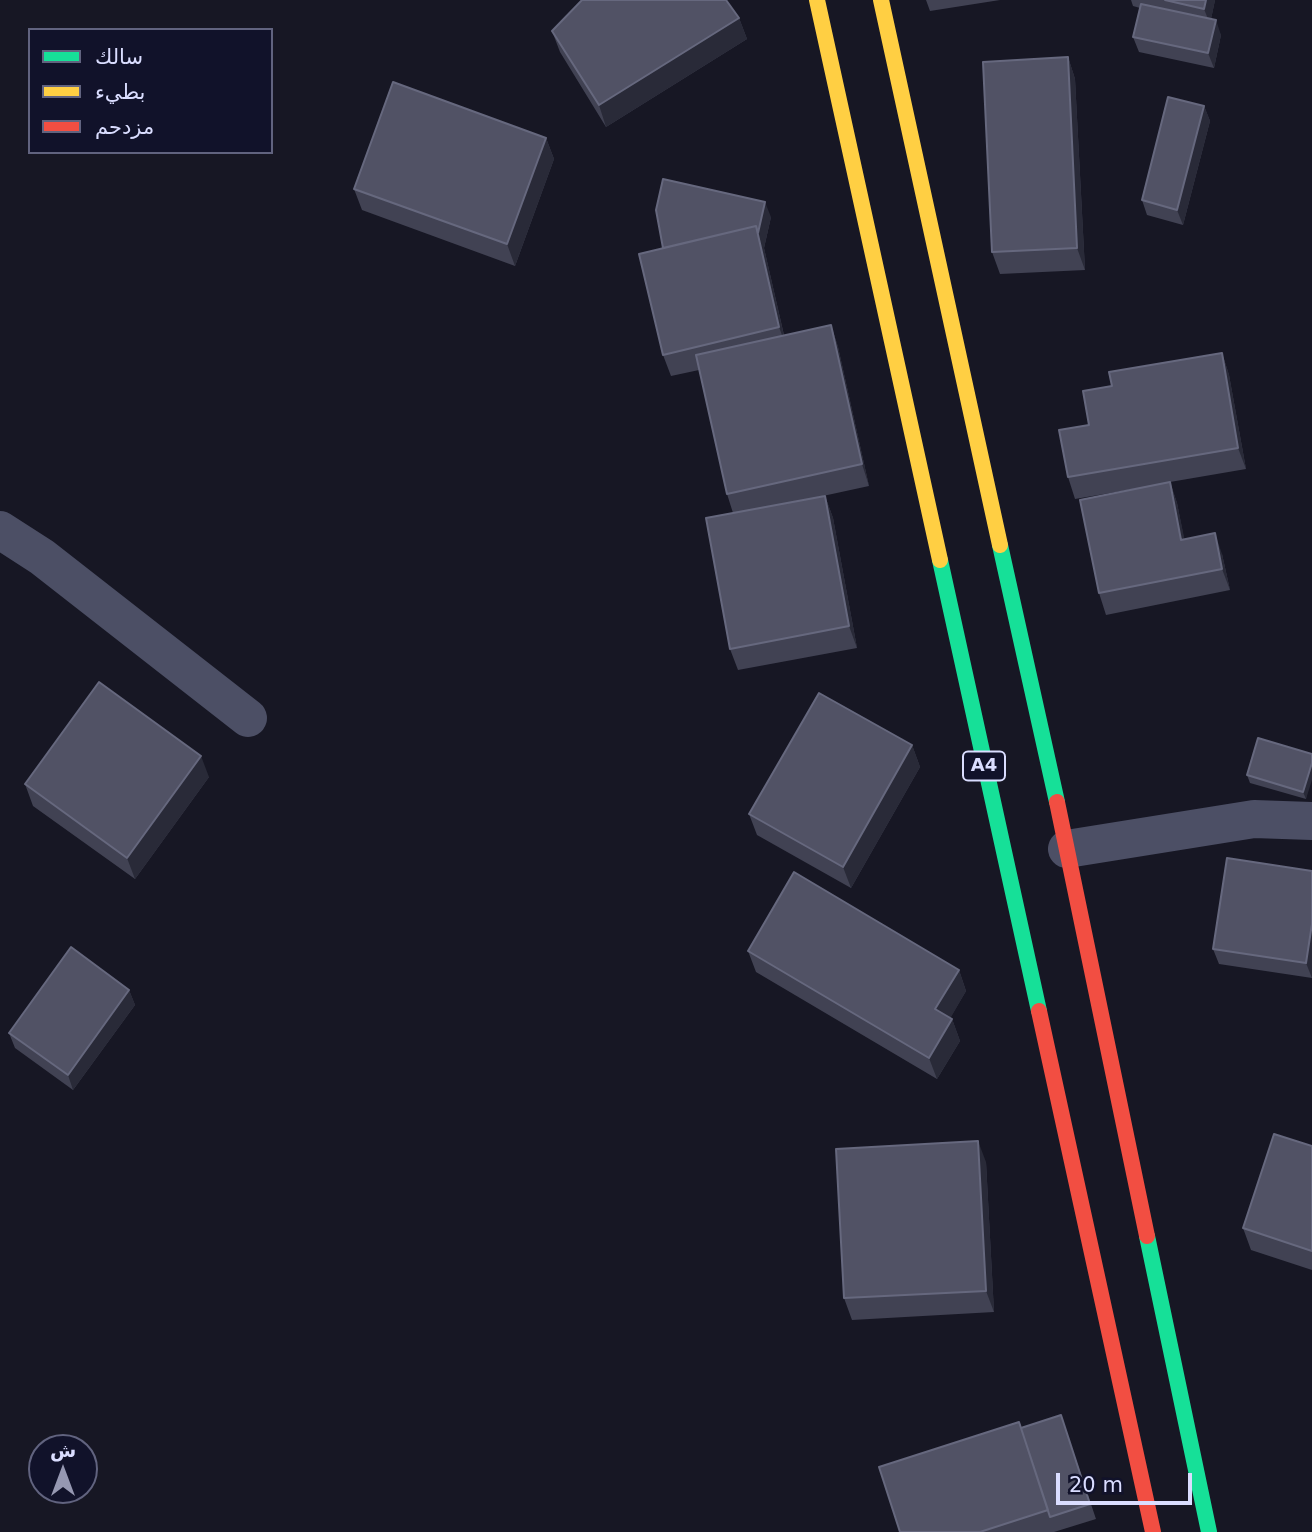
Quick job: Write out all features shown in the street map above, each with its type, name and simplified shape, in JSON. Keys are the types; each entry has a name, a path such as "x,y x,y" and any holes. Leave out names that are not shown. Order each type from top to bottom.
{"highway":[{"name":"A4","path":"817,0 1153,1532"},
{"path":"881,0 1067,849 1149,1278 1209,1532"},
{"path":"1098,1290 1121,1284"}],"street":[{"path":"0,530 42,557 248,718"},
{"path":"1067,849 1254,819 1312,821"}],"building":[{"path":"582,0 726,0 739,18 599,105 552,31"},
{"path":"1165,0 1206,0 1204,9"},
{"path":"1141,4 1216,20 1208,53 1133,37"},
{"path":"1068,57 1077,248 992,252 983,62"},
{"path":"393,82 546,138 507,244 354,189"},
{"path":"1168,97 1204,106 1177,210 1142,200"},
{"path":"663,179 765,202 758,233 756,226 663,248 656,210"},
{"path":"756,226 779,327 663,355 639,254"},
{"path":"831,325 862,464 727,494 696,355"},
{"path":"1222,353 1238,448 1068,477 1059,430 1089,425 1083,391 1112,386 1109,372"},
{"path":"1170,482 1181,540 1215,533 1222,569 1099,593 1080,500"},
{"path":"825,496 849,626 730,649 706,518"},
{"path":"99,682 201,756 127,858 25,784"},
{"path":"819,693 912,745 843,867 749,814"},
{"path":"1258,738 1312,754 1303,792 1247,775"},
{"path":"1227,858 1312,871 1312,924 1306,963 1213,949"},
{"path":"794,872 959,970 935,1009 952,1019 929,1058 748,951"},
{"path":"71,947 129,990 68,1075 9,1033"},
{"path":"1274,1134 1312,1146 1312,1251 1243,1228"},
{"path":"978,1141 986,1291 844,1298 836,1149"},
{"path":"1061,1415 1090,1504 1050,1517 1021,1428"},
{"path":"1019,1422 1048,1510 980,1532 900,1532 879,1467"}],"traffic: fast":[{"path":"1000,545 1057,802"},
{"path":"940,560 1039,1011"},
{"path":"1147,1236 1209,1532"}],"traffic: slow":[{"path":"817,0 940,560"},
{"path":"881,0 1000,545"}],"traffic: jam":[{"path":"1057,802 1147,1236"},
{"path":"1039,1011 1153,1532"}]}
